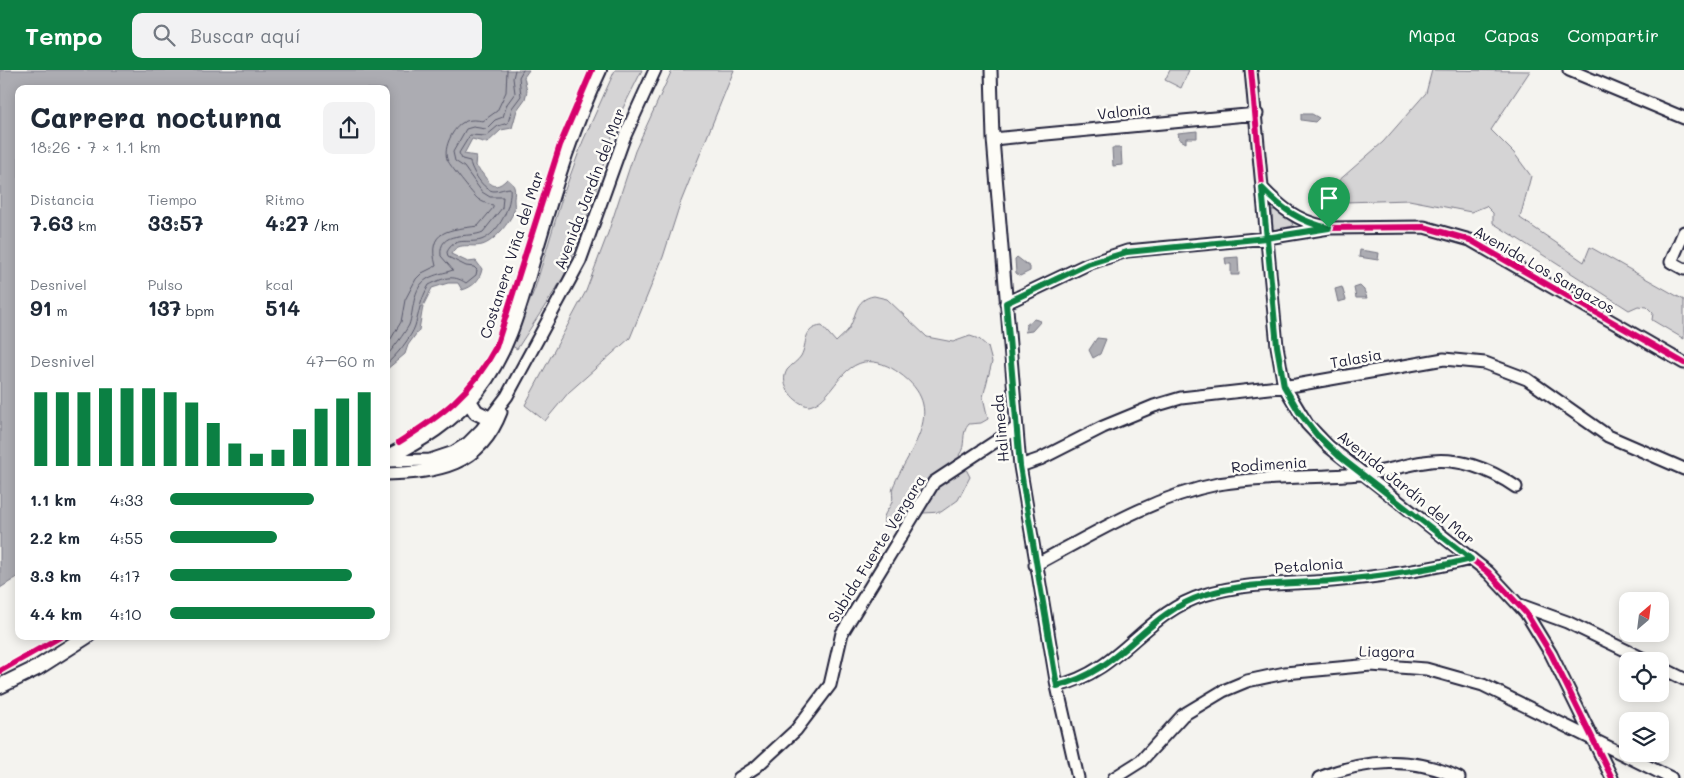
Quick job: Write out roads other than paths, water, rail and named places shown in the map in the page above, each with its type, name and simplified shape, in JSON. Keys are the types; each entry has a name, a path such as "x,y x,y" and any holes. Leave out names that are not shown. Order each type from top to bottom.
{"main road":[{"path":"390,457 440,426 469,401 488,376 512,329 555,184 599,70"},
{"path":"469,401 476,412 490,419"},
{"path":"0,686 37,668 81,640"}],"street":[{"name":"Avenida Jardín del Mar","path":"390,474 426,473 449,466 464,458 478,447 492,431 507,396 580,261 624,138 655,70"},
{"name":"Halimeda","path":"991,70 993,139 1020,466 1035,565 1057,686 1078,778"},
{"name":"Avenida Jardín del Mar","path":"1252,70 1266,238 1277,346 1284,386 1299,412 1317,435 1340,457 1471,559 1494,578 1520,605 1538,630 1612,778"},
{"path":"1569,70 1684,118"},
{"name":"Valonia","path":"993,139 1257,114"},
{"name":"Avenida Los Sargazos","path":"1262,188 1274,200 1298,218 1329,228"},
{"name":"Avenida Los Sargazos","path":"1006,303 1088,264 1127,252 1266,238 1329,228 1408,225 1454,234 1500,256 1684,363"},
{"path":"1684,232 1671,262 1684,269"},
{"name":"Talasia","path":"1020,466 1040,459 1103,427 1154,406 1181,398 1284,386 1444,359 1485,363 1527,379 1608,436 1684,469"},
{"name":"Avenida Jardín del Mar","path":"390,459 422,461 446,456 468,443 490,419 507,396"},
{"name":"Subida Fuerte Vergara","path":"738,778 756,767 796,730 830,685 842,633 934,482 1016,428"},
{"name":"Rodimenia","path":"1035,565 1125,517 1194,490 1218,484 1265,479 1364,474 1426,461 1448,461 1482,468 1516,487"},
{"name":"Petalonia","path":"1057,686 1083,678 1100,670 1164,615 1203,595 1275,583 1342,580 1440,566 1471,559"},
{"path":"1520,605 1567,622 1629,652"},
{"name":"Liagora","path":"1114,778 1141,761 1183,715 1222,691 1247,681 1285,672 1371,665 1412,667 1465,678 1591,737 1671,778"},
{"path":"1669,672 1684,679"},
{"path":"1319,778 1355,767 1395,761 1426,765 1459,778"}],"water":[{"path":"0,70 529,70 524,77 527,91 525,99 517,110 512,128 501,130 487,143 472,139 464,154 476,156 475,166 493,185 497,186 507,179 512,183 515,190 514,211 509,221 492,240 482,245 461,246 454,250 451,254 468,262 476,261 482,269 478,280 473,285 462,290 458,283 448,283 432,288 423,306 419,330 408,345 405,354 390,367 390,85 15,85 15,579 0,588"},
{"path":"1301,114 1312,114 1319,118 1315,122 1301,120"},
{"path":"1197,131 1197,138 1186,138 1186,143 1179,139 1178,133"},
{"path":"1112,148 1121,148 1122,165 1113,166"},
{"path":"1360,250 1379,253 1378,260 1359,257"},
{"path":"1017,257 1030,267 1030,271 1020,276 1016,273 1015,259"},
{"path":"1238,257 1239,275 1231,275 1231,264 1226,264 1225,258"},
{"path":"1360,286 1367,298 1356,298 1354,288"},
{"path":"1342,287 1346,300 1338,302 1335,289"},
{"path":"1034,319 1041,321 1032,331 1025,332 1026,325"},
{"path":"1097,338 1106,339 1100,354 1093,358 1089,350"}]}
